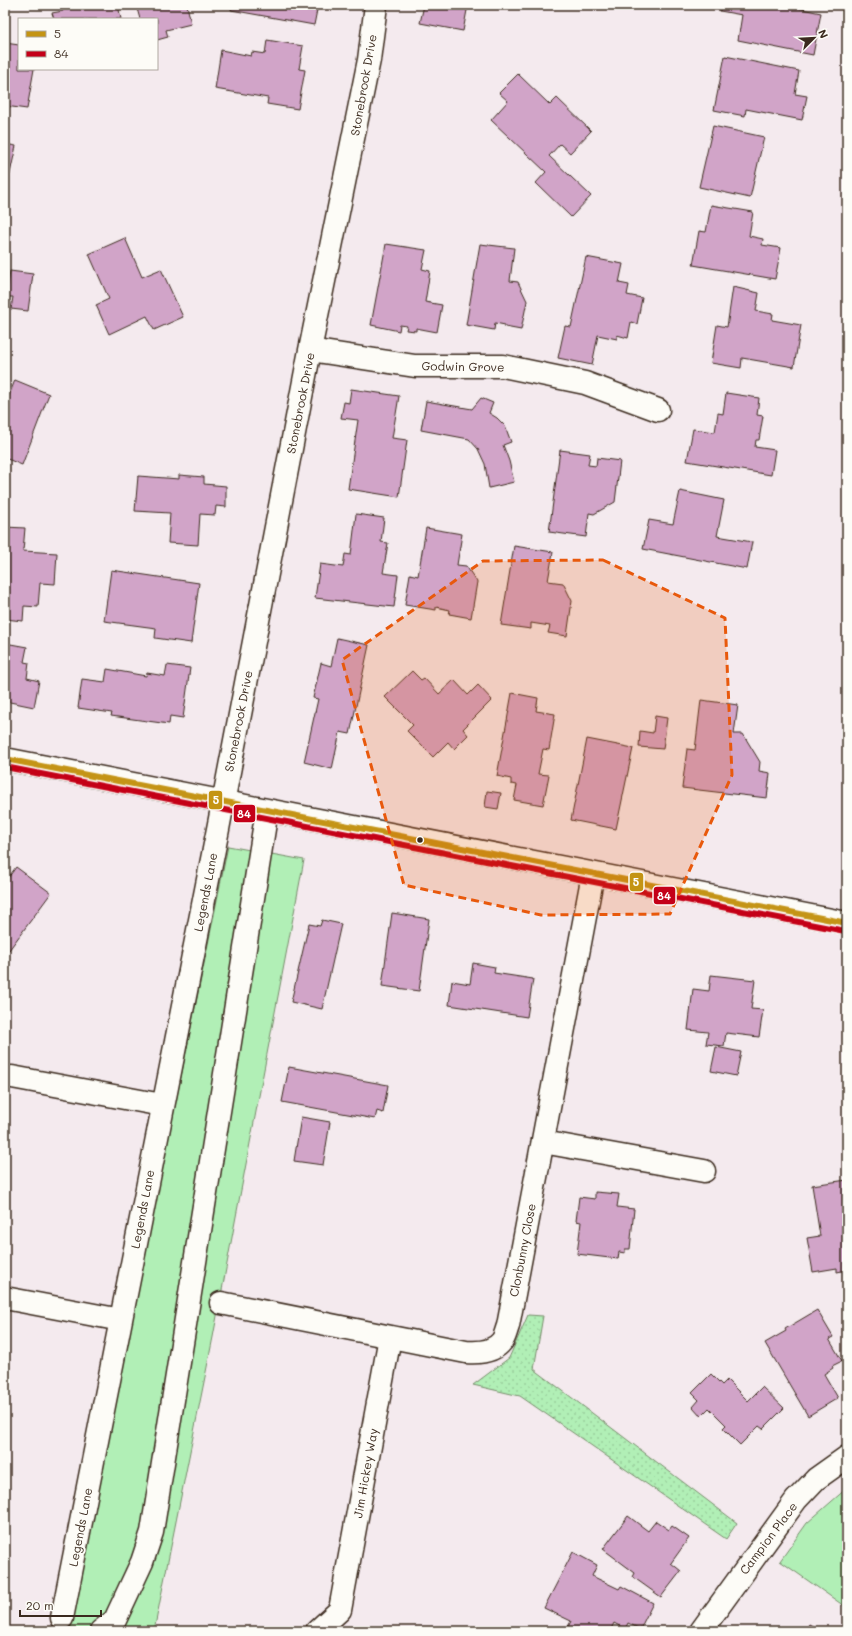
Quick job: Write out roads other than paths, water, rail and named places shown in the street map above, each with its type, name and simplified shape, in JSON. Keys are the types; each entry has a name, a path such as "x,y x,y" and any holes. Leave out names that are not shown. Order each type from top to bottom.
{"street":[{"name":"Stonebrook Drive","path":"223,801 310,350 370,60 376,5"},
{"name":"Godwin Grove","path":"310,350 416,366 503,366 585,383 658,410"},
{"path":"5,759 847,923"},
{"name":"Legends Lane","path":"62,1618 223,801"},
{"path":"111,1627 142,1562 152,1532 267,810"},
{"name":"Clonbunny Close","path":"221,1304 476,1353 489,1350 502,1341 508,1326 593,874"},
{"path":"12,1077 162,1105"},
{"path":"543,1142 704,1171"},
{"path":"5,1298 121,1320"},
{"name":"Jim Hickey Way","path":"317,1631 340,1610 390,1337"},
{"name":"Campion Place","path":"701,1631 796,1500 816,1479 847,1457"}]}
